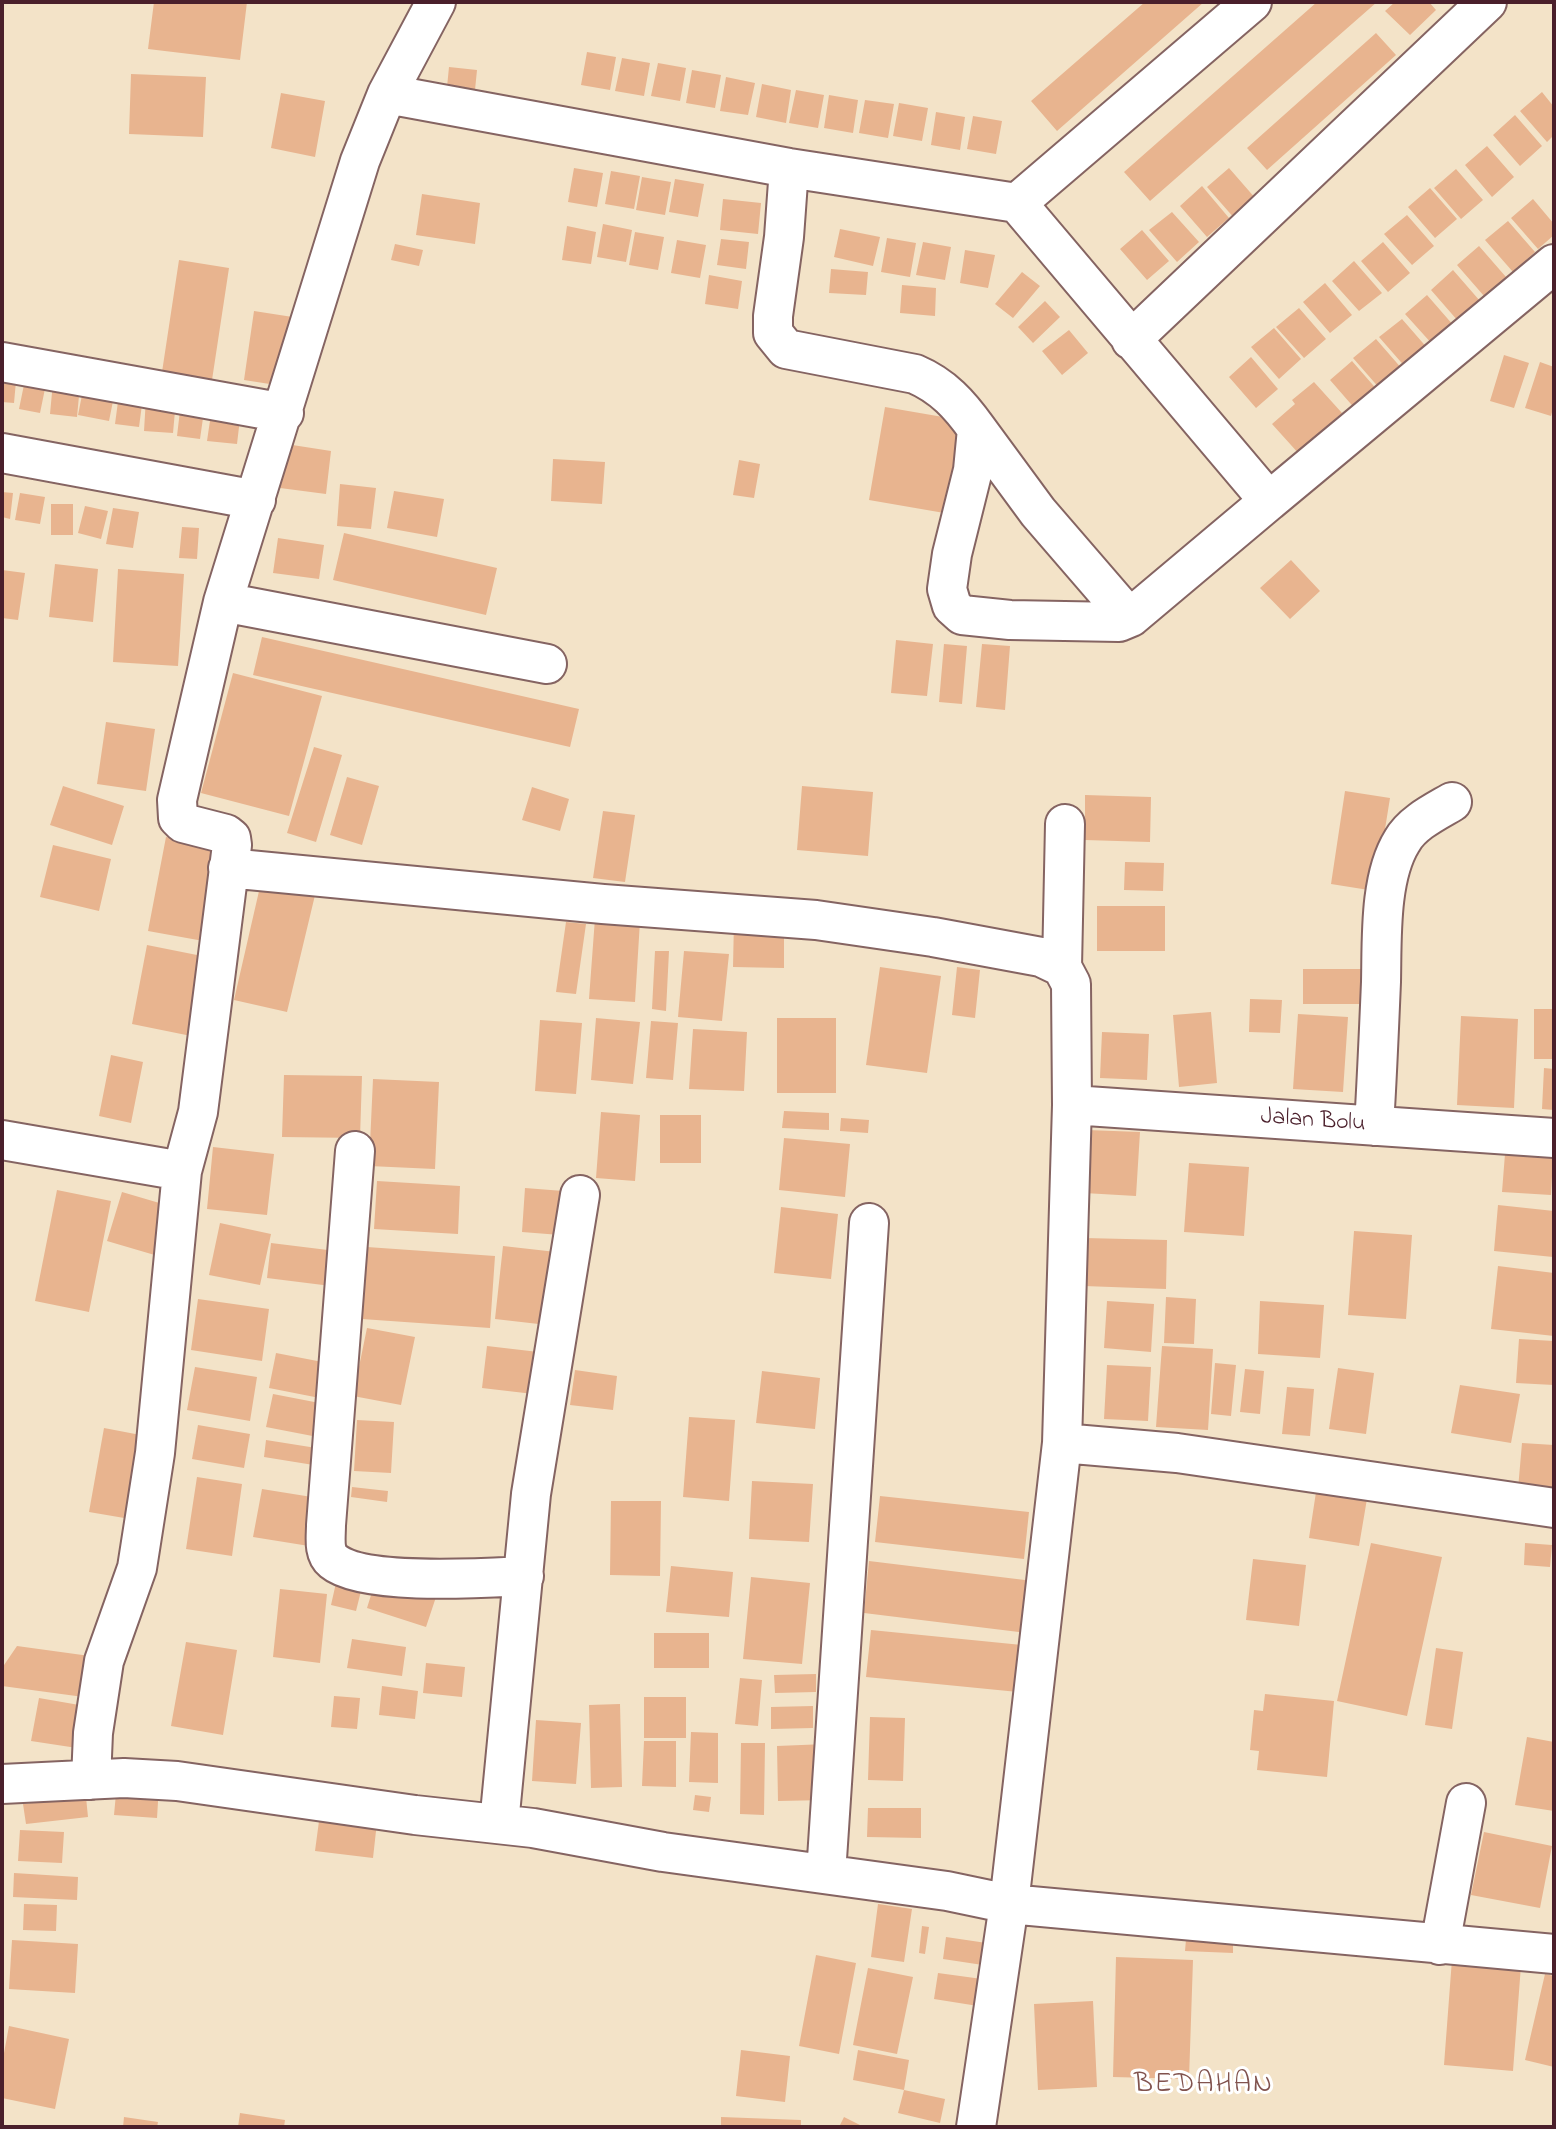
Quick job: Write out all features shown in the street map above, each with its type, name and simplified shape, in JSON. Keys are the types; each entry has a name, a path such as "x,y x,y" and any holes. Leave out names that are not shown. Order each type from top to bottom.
{"street":[{"path":"91,1780 93,1734 104,1661 136,1568 155,1453 182,1171 198,1112 232,852 231,838 226,834 183,823 178,818 177,800 223,602 284,413 360,161 387,93 436,2"},
{"path":"1017,202 1252,2"},
{"path":"1131,340 1487,2"},
{"path":"387,93 789,168 1017,202 1269,501"},
{"path":"789,168 773,333 786,349 915,374 932,381 960,404 1038,512 1131,617"},
{"path":"977,429 973,470 952,554 947,589 952,606 962,615 1010,620 1119,622 1131,617 1554,264"},
{"path":"2,362 284,413"},
{"path":"2,453 256,500"},
{"path":"223,602 547,664"},
{"path":"1374,1126 1382,933 1393,862 1402,840 1423,819 1452,802"},
{"path":"975,2127 1009,1904 1062,1443 1072,1105 1071,984 1062,967 1065,824"},
{"path":"228,868 603,904 816,920 933,937 1041,957 1062,967"},
{"name":"Jalan Bolu","path":"1072,1105 1554,1138"},
{"path":"2,1140 182,1171"},
{"path":"355,1150 326,1525 327,1553 333,1561 346,1568 394,1577 524,1576"},
{"path":"499,1824 531,1494 580,1195"},
{"path":"826,1874 869,1223"},
{"path":"1062,1443 1200,1456 1554,1508"},
{"path":"2,1784 124,1778 177,1781 415,1815 533,1828 663,1852 947,1892 1009,1904 1554,1954"},
{"path":"1440,1945 1466,1802"}],"building":[{"path":"154,2 247,2 240,60 148,49"},
{"path":"1145,2 1204,2 1057,131 1031,101"},
{"path":"1317,2 1377,2 1150,201 1124,172"},
{"path":"1395,2 1429,2 1436,10 1410,35 1385,11"},
{"path":"1376,33 1396,55 1267,170 1247,148"},
{"path":"587,52 616,57 610,90 581,85"},
{"path":"622,58 650,63 644,96 615,91"},
{"path":"658,63 686,68 680,101 651,96"},
{"path":"449,67 477,70 475,90 447,87"},
{"path":"692,70 721,75 715,108 686,103"},
{"path":"131,74 206,77 203,137 129,134"},
{"path":"726,77 755,83 748,115 720,111"},
{"path":"762,84 791,90 786,123 756,117"},
{"path":"796,90 824,95 818,128 789,123"},
{"path":"1542,92 1554,107 1554,135 1547,142 1520,111"},
{"path":"281,93 325,101 315,157 271,148"},
{"path":"829,95 858,100 853,133 824,128"},
{"path":"865,100 894,104 888,138 859,133"},
{"path":"899,103 928,108 922,141 893,136"},
{"path":"936,112 965,117 960,150 931,145"},
{"path":"1515,115 1542,146 1520,166 1493,135"},
{"path":"973,116 1002,121 996,154 967,149"},
{"path":"1487,146 1514,177 1492,197 1465,165"},
{"path":"574,168 603,173 597,207 568,202"},
{"path":"1229,168 1256,199 1235,219 1207,187"},
{"path":"1456,169 1483,200 1461,219 1434,188"},
{"path":"611,171 640,176 634,209 605,204"},
{"path":"642,177 671,182 665,215 636,210"},
{"path":"675,179 704,184 698,217 669,212"},
{"path":"1202,186 1229,218 1207,237 1180,206"},
{"path":"1430,188 1457,219 1435,238 1408,207"},
{"path":"422,194 480,203 475,244 416,235"},
{"path":"723,199 761,203 758,234 720,230"},
{"path":"1533,199 1554,224 1554,235 1538,249 1511,218"},
{"path":"1172,212 1199,242 1177,262 1149,230"},
{"path":"1407,215 1434,246 1412,265 1384,234"},
{"path":"1508,221 1535,252 1513,272 1485,240"},
{"path":"603,224 632,230 626,262 597,257"},
{"path":"567,226 596,232 591,264 562,260"},
{"path":"840,229 880,237 873,266 834,257"},
{"path":"1142,230 1169,261 1147,280 1120,249"},
{"path":"635,232 664,237 658,270 629,265"},
{"path":"887,238 916,243 910,277 881,272"},
{"path":"721,239 749,242 746,269 717,265"},
{"path":"677,240 706,245 700,278 671,273"},
{"path":"923,242 951,247 945,280 916,275"},
{"path":"1383,242 1410,273 1388,292 1361,261"},
{"path":"395,244 423,250 419,266 391,260"},
{"path":"1479,246 1506,277 1484,296 1457,265"},
{"path":"965,250 995,255 988,288 960,283"},
{"path":"179,260 229,268 212,380 162,372"},
{"path":"1354,261 1382,293 1359,311 1332,281"},
{"path":"831,269 868,272 866,295 829,293"},
{"path":"1453,270 1480,301 1458,321 1431,290"},
{"path":"1022,272 1040,286 1013,318 995,304"},
{"path":"709,275 742,281 738,309 705,304"},
{"path":"1325,283 1352,315 1330,333 1303,302"},
{"path":"902,285 936,288 935,316 900,313"},
{"path":"1427,295 1454,326 1433,345 1405,314"},
{"path":"1045,301 1060,317 1033,343 1018,327"},
{"path":"1299,308 1326,339 1304,358 1276,327"},
{"path":"254,311 299,318 289,387 244,380"},
{"path":"1402,319 1429,350 1407,369 1379,337"},
{"path":"1274,328 1301,359 1279,379 1251,347"},
{"path":"1069,330 1088,353 1062,375 1042,351"},
{"path":"1376,339 1403,370 1381,390 1353,358"},
{"path":"1504,355 1529,363 1514,408 1490,401"},
{"path":"1251,357 1278,389 1256,408 1229,377"},
{"path":"1352,361 1379,392 1357,411 1330,380"},
{"path":"1540,362 1554,367 1554,404 1551,416 1525,408"},
{"path":"2,369 17,370 14,403 2,402"},
{"path":"26,375 47,379 40,413 19,409"},
{"path":"53,382 80,385 77,417 50,414"},
{"path":"1314,382 1342,413 1319,433 1322,435 1300,455 1272,424 1295,404 1292,400"},
{"path":"84,385 115,391 109,421 78,415"},
{"path":"119,394 143,397 139,427 115,424"},
{"path":"146,398 176,400 173,433 144,431"},
{"path":"181,402 205,404 200,439 177,436"},
{"path":"212,407 241,410 237,444 207,441"},
{"path":"885,407 966,421 950,514 869,500"},
{"path":"286,444 331,451 326,494 280,488"},
{"path":"553,459 605,462 602,504 551,501"},
{"path":"739,460 760,464 754,498 733,495"},
{"path":"340,484 376,488 371,529 337,526"},
{"path":"394,491 444,499 437,537 387,528"},
{"path":"2,492 13,493 10,519 2,517"},
{"path":"20,493 45,497 40,524 15,520"},
{"path":"51,504 73,504 73,535 51,535"},
{"path":"85,506 108,511 101,539 78,533"},
{"path":"113,508 139,512 133,548 106,544"},
{"path":"182,527 199,528 197,559 179,558"},
{"path":"344,533 497,568 486,615 333,580"},
{"path":"278,538 324,545 319,579 273,573"},
{"path":"1291,560 1320,591 1290,619 1260,588"},
{"path":"55,564 98,569 93,622 49,617"},
{"path":"118,569 184,574 178,666 113,662"},
{"path":"2,570 25,573 18,620 2,618"},
{"path":"262,637 579,709 570,747 253,675"},
{"path":"896,640 933,644 927,696 891,693"},
{"path":"944,644 967,646 962,704 939,702"},
{"path":"982,644 1010,646 1005,710 976,707"},
{"path":"233,673 322,696 289,816 201,793"},
{"path":"106,722 155,729 146,791 97,784"},
{"path":"314,747 342,755 316,842 287,833"},
{"path":"347,777 379,786 362,845 330,835"},
{"path":"63,786 124,806 112,845 50,825"},
{"path":"802,786 873,792 868,856 797,850"},
{"path":"532,787 569,799 560,831 522,820"},
{"path":"1345,791 1390,798 1375,891 1331,884"},
{"path":"1085,795 1151,797 1150,842 1085,840"},
{"path":"603,811 635,815 625,882 593,878"},
{"path":"166,837 227,849 209,942 148,931"},
{"path":"53,845 111,859 99,911 40,897"},
{"path":"1125,862 1164,863 1163,891 1124,890"},
{"path":"262,878 316,891 287,1012 234,1000"},
{"path":"1097,906 1165,906 1165,951 1097,951"},
{"path":"595,918 640,921 635,1002 589,999"},
{"path":"734,920 784,921 784,968 733,967"},
{"path":"566,922 586,924 576,994 556,992"},
{"path":"147,945 217,959 201,1038 132,1024"},
{"path":"655,951 669,951 666,1011 652,1009"},
{"path":"684,951 729,954 722,1021 678,1017"},
{"path":"880,967 941,976 927,1073 866,1065"},
{"path":"957,967 980,970 975,1018 952,1015"},
{"path":"1303,969 1377,969 1377,1004 1303,1004"},
{"path":"1250,999 1282,1000 1280,1033 1249,1032"},
{"path":"1534,1009 1554,1009 1554,1059 1534,1059"},
{"path":"1211,1012 1217,1083 1179,1087 1173,1015"},
{"path":"1298,1014 1348,1017 1343,1092 1293,1089"},
{"path":"1461,1016 1518,1019 1514,1108 1457,1105"},
{"path":"596,1018 640,1022 633,1084 591,1080"},
{"path":"777,1018 836,1018 836,1093 777,1093"},
{"path":"540,1020 582,1023 576,1094 535,1091"},
{"path":"651,1021 678,1023 673,1080 646,1078"},
{"path":"693,1029 747,1032 744,1091 689,1089"},
{"path":"1102,1032 1149,1034 1147,1080 1100,1078"},
{"path":"111,1055 143,1062 131,1123 99,1116"},
{"path":"1544,1068 1554,1069 1554,1110 1542,1109"},
{"path":"284,1075 362,1076 360,1138 282,1137"},
{"path":"373,1079 439,1082 435,1169 369,1166"},
{"path":"784,1111 829,1113 829,1130 782,1128"},
{"path":"601,1112 640,1115 635,1181 596,1178"},
{"path":"660,1115 701,1115 701,1163 660,1163"},
{"path":"841,1118 869,1120 868,1133 840,1131"},
{"path":"1087,1130 1140,1132 1136,1196 1084,1193"},
{"path":"784,1138 850,1144 845,1197 779,1190"},
{"path":"213,1147 274,1154 267,1215 207,1209"},
{"path":"1505,1154 1553,1158 1551,1195 1502,1192"},
{"path":"1189,1163 1249,1167 1244,1236 1184,1232"},
{"path":"377,1181 460,1186 458,1234 374,1229"},
{"path":"525,1188 576,1192 573,1236 522,1232"},
{"path":"57,1190 111,1201 89,1312 35,1301"},
{"path":"122,1192 173,1207 158,1256 107,1241"},
{"path":"1498,1205 1554,1211 1553,1257 1494,1251"},
{"path":"781,1207 838,1214 831,1279 774,1273"},
{"path":"220,1223 271,1234 260,1285 209,1275"},
{"path":"1354,1231 1412,1235 1406,1319 1348,1315"},
{"path":"1085,1238 1167,1240 1166,1289 1084,1286"},
{"path":"271,1243 344,1252 339,1287 267,1278"},
{"path":"503,1246 565,1253 556,1326 495,1319"},
{"path":"367,1247 495,1256 490,1328 362,1319"},
{"path":"1498,1266 1554,1273 1554,1336 1491,1329"},
{"path":"1166,1297 1196,1299 1194,1344 1164,1343"},
{"path":"198,1299 269,1309 262,1361 191,1350"},
{"path":"1107,1301 1154,1304 1151,1352 1104,1348"},
{"path":"1260,1301 1324,1305 1320,1358 1258,1354"},
{"path":"367,1328 415,1337 401,1405 353,1396"},
{"path":"1519,1339 1554,1341 1554,1385 1516,1383"},
{"path":"487,1346 547,1353 542,1395 482,1388"},
{"path":"1162,1346 1213,1349 1208,1430 1156,1427"},
{"path":"276,1353 338,1365 330,1400 269,1388"},
{"path":"1215,1363 1236,1365 1231,1416 1211,1414"},
{"path":"1107,1365 1151,1367 1148,1421 1104,1419"},
{"path":"195,1367 257,1377 250,1421 187,1410"},
{"path":"1338,1368 1374,1373 1366,1434 1329,1429"},
{"path":"1245,1369 1264,1371 1260,1414 1240,1412"},
{"path":"575,1370 617,1376 613,1410 570,1405"},
{"path":"762,1371 820,1378 815,1429 756,1423"},
{"path":"1460,1385 1520,1394 1511,1443 1451,1433"},
{"path":"1287,1387 1314,1389 1310,1436 1282,1434"},
{"path":"273,1394 335,1406 328,1439 266,1427"},
{"path":"689,1417 735,1420 729,1501 683,1497"},
{"path":"357,1420 394,1422 391,1473 354,1471"},
{"path":"198,1425 250,1434 244,1468 192,1459"},
{"path":"104,1428 151,1437 136,1520 89,1512"},
{"path":"266,1440 329,1450 326,1467 264,1457"},
{"path":"1522,1443 1554,1445 1554,1492 1518,1489"},
{"path":"197,1477 242,1484 232,1556 186,1549"},
{"path":"1318,1479 1369,1487 1359,1546 1309,1538"},
{"path":"752,1481 813,1484 809,1542 749,1539"},
{"path":"352,1487 388,1491 387,1502 351,1497"},
{"path":"262,1489 318,1498 309,1546 253,1537"},
{"path":"880,1496 1029,1512 1024,1559 875,1542"},
{"path":"611,1501 661,1501 660,1576 610,1575"},
{"path":"1371,1543 1442,1557 1407,1716 1337,1701"},
{"path":"1525,1543 1552,1545 1550,1567 1524,1565"},
{"path":"1253,1559 1306,1565 1299,1626 1246,1620"},
{"path":"869,1561 1033,1581 1027,1633 864,1613"},
{"path":"671,1566 733,1572 729,1617 666,1612"},
{"path":"338,1574 364,1579 356,1611 331,1605"},
{"path":"751,1577 810,1583 802,1664 743,1659"},
{"path":"376,1579 436,1597 426,1627 367,1608"},
{"path":"280,1589 327,1594 320,1663 273,1657"},
{"path":"871,1630 1022,1645 1018,1692 866,1677"},
{"path":"654,1633 709,1633 709,1668 654,1668"},
{"path":"352,1639 406,1647 402,1676 347,1668"},
{"path":"186,1642 237,1650 223,1735 171,1726"},
{"path":"17,1646 97,1657 91,1698 2,1686 2,1668"},
{"path":"1436,1648 1463,1652 1452,1729 1425,1725"},
{"path":"426,1663 465,1667 462,1697 423,1693"},
{"path":"816,1674 816,1692 775,1693 774,1675"},
{"path":"740,1678 762,1680 758,1726 735,1724"},
{"path":"382,1686 418,1691 415,1719 379,1715"},
{"path":"1265,1694 1334,1701 1327,1777 1257,1770 1259,1751 1250,1750 1254,1710 1263,1711"},
{"path":"334,1696 360,1698 357,1729 331,1727"},
{"path":"644,1697 686,1697 686,1738 644,1738"},
{"path":"39,1698 85,1706 77,1748 31,1741"},
{"path":"620,1704 622,1787 591,1788 589,1705"},
{"path":"813,1706 813,1728 771,1729 771,1707"},
{"path":"870,1717 905,1718 903,1781 868,1780"},
{"path":"536,1720 581,1723 576,1784 532,1781"},
{"path":"691,1732 718,1733 718,1783 689,1782"},
{"path":"1527,1737 1554,1742 1554,1811 1515,1805"},
{"path":"644,1741 676,1741 676,1787 642,1786"},
{"path":"741,1743 765,1743 764,1815 740,1814"},
{"path":"826,1744 827,1800 778,1801 777,1746"},
{"path":"117,1783 159,1786 157,1818 114,1815"},
{"path":"695,1795 711,1797 709,1812 693,1810"},
{"path":"86,1797 88,1817 26,1824 23,1804"},
{"path":"321,1806 378,1813 373,1858 315,1851"},
{"path":"868,1808 921,1808 921,1838 867,1837"},
{"path":"20,1830 64,1832 62,1863 18,1861"},
{"path":"1484,1832 1552,1846 1540,1908 1471,1895"},
{"path":"14,1873 78,1877 77,1900 13,1897"},
{"path":"24,1904 57,1905 56,1931 23,1930"},
{"path":"878,1904 912,1909 904,1962 871,1957"},
{"path":"922,1926 929,1927 925,1954 919,1953"},
{"path":"1187,1928 1233,1930 1233,1953 1185,1951"},
{"path":"946,1937 1000,1945 996,1967 943,1959"},
{"path":"12,1940 78,1944 75,1993 9,1989"},
{"path":"1453,1946 1522,1952 1513,2071 1444,2065"},
{"path":"816,1955 856,1963 839,2054 799,2046"},
{"path":"1116,1957 1193,1960 1189,2079 1113,2077"},
{"path":"868,1968 913,1977 897,2054 853,2045"},
{"path":"938,1973 982,1979 978,2006 934,1999"},
{"path":"1545,1974 1554,1976 1554,2067 1525,2060"},
{"path":"1093,2001 1097,2087 1038,2090 1034,2004"},
{"path":"9,2026 69,2039 55,2109 2,2098 2,2064"},
{"path":"741,2050 790,2056 785,2102 736,2096"},
{"path":"858,2050 909,2060 904,2090 853,2080"},
{"path":"904,2090 945,2099 940,2123 898,2113"},
{"path":"240,2113 285,2120 284,2127 238,2127"},
{"path":"124,2117 158,2122 157,2127 123,2127"},
{"path":"721,2117 801,2120 801,2127 721,2127"},
{"path":"844,2117 864,2127 839,2127"}],"district":[{"name":"BEDAHAN","path":"1204,2086"}]}
